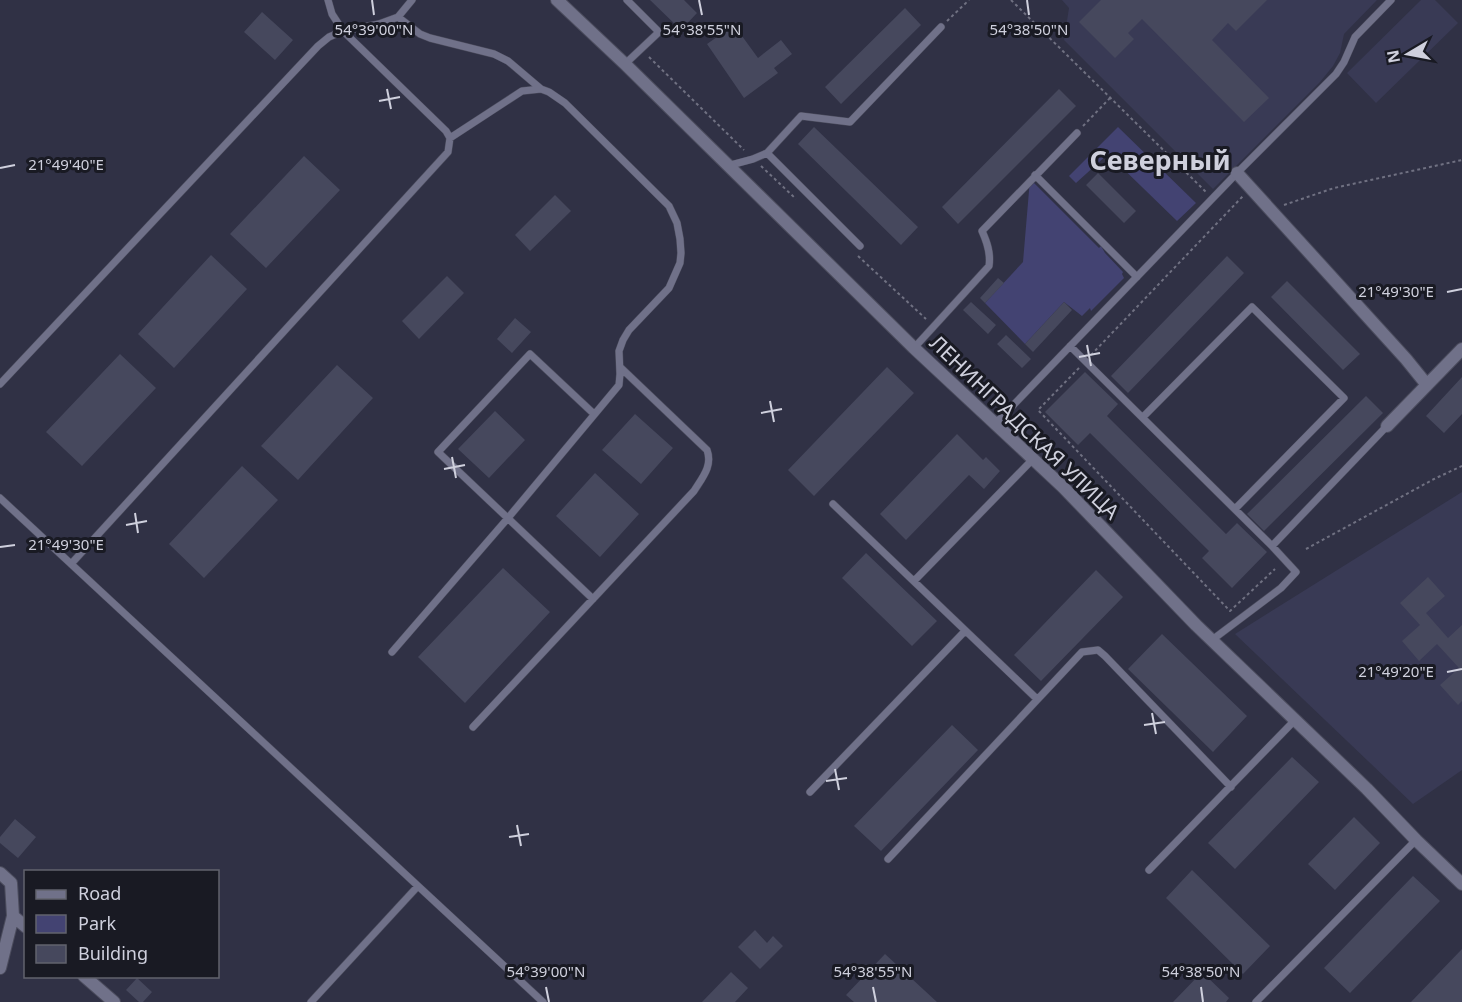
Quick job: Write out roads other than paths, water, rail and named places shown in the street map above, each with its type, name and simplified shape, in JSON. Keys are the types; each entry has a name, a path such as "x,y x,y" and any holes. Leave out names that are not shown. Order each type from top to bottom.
{"street":[{"name":"ЛЕНИНГРАДСКАЯ УЛИЦА","path":"557,0 914,348 1063,488 1196,625 1462,884"},
{"path":"1237,173 1427,385"},
{"path":"1387,426 1462,349"},
{"path":"0,873 11,883 13,916 0,968"},
{"path":"13,916 24,925"},
{"path":"86,978 114,1002"}],"lane":[{"path":"71,564 448,152 450,138 446,132 343,31 332,14 328,0"},
{"path":"0,384 318,46 329,37 343,31 379,24 398,17 412,0"},
{"path":"625,64 659,32 627,0"},
{"path":"996,423 1212,198 1336,74 1355,37 1391,0"},
{"path":"392,652 619,385 619,351 622,340 669,288 680,263 681,253 677,223 669,207 565,103 541,89 508,62 494,54 430,38 420,34 398,17"},
{"path":"727,166 767,153 801,116 850,122 941,27"},
{"path":"450,138 522,91 541,89"},
{"path":"914,348 989,266 988,245 982,231 1077,133"},
{"path":"767,153 860,246"},
{"path":"1035,175 1137,277"},
{"path":"1143,417 1252,307 1344,398 1234,509"},
{"path":"1070,346 1296,572 1281,588 1212,640"},
{"path":"593,599 438,452 530,354 594,414"},
{"path":"473,727 694,491 709,465 708,450 620,367"},
{"path":"1272,546 1387,426"},
{"path":"914,581 1033,459"},
{"path":"0,498 543,1002"},
{"path":"833,504 1037,699"},
{"path":"810,792 965,631"},
{"path":"888,859 1082,652 1098,650 1105,656 1231,787"},
{"path":"1149,870 1294,720"},
{"path":"1256,1002 1416,840"},
{"path":"310,1002 418,886"}],"district":[{"name":"Северный","path":"1160,159"}]}
